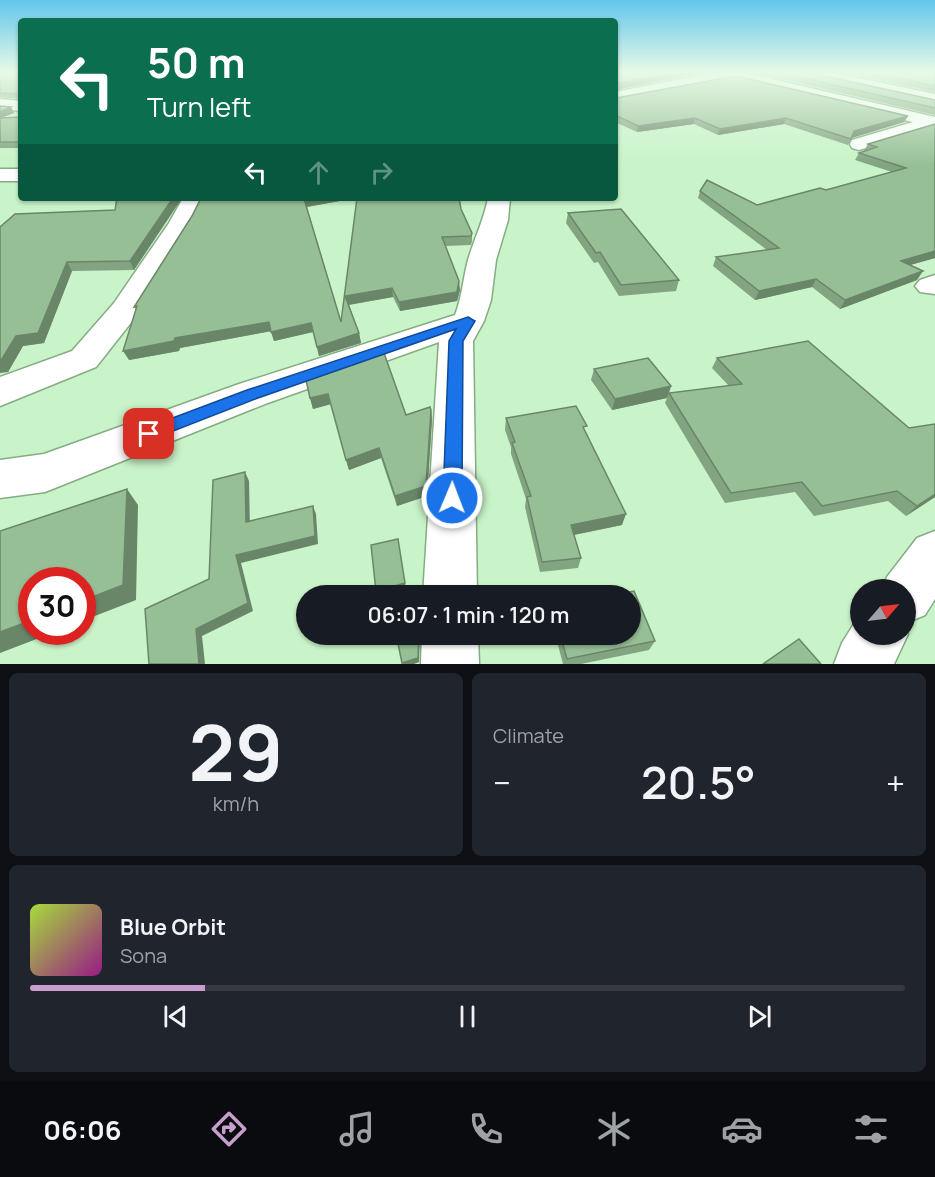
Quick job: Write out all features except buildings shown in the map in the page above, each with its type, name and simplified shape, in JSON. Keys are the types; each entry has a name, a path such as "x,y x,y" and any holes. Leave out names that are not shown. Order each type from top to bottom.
{"street":[{"path":"852,103 934,122"},
{"path":"0,104 18,106"},
{"path":"859,144 934,122"},
{"path":"0,175 18,175"},
{"path":"0,392 84,359 125,310 181,223 192,201"},
{"path":"450,585 456,341 468,321 476,300 482,260 496,220 499,201"},
{"path":"0,479 45,473 252,394 468,321"},
{"path":"916,582 935,555"},
{"path":"450,645 450,664"},
{"path":"863,664 874,645"}],"route":[{"path":"149,434 252,394 468,321 456,341 452,498"}]}
